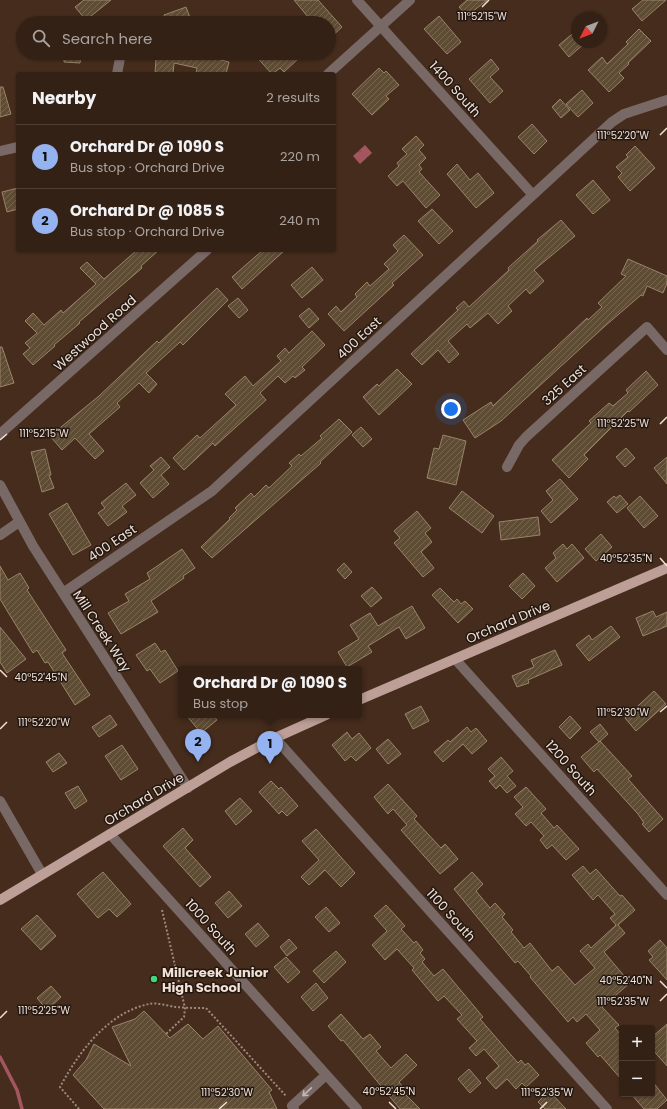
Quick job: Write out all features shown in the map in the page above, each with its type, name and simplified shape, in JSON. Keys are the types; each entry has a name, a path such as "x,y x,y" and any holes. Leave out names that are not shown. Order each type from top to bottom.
{"main road":[{"name":"Orchard Drive","path":"362,699 667,568"},
{"name":"Orchard Drive","path":"0,900 275,738 319,718"}],"street":[{"name":"1400 South","path":"357,0 533,195"},
{"path":"330,72 410,0"},
{"path":"117,72 120,60"},
{"name":"400 East","path":"63,593 212,491 618,117 667,100"},
{"path":"0,151 16,147"},
{"name":"Westwood Road","path":"0,434 205,252"},
{"name":"325 East","path":"507,467 518,445 647,327 667,350"},
{"name":"Mill Creek Way","path":"0,485 19,522 63,593 188,788"},
{"path":"0,535 19,522"},
{"name":"1200 South","path":"455,659 667,895"},
{"name":"1100 South","path":"275,738 607,1109"},
{"path":"0,801 42,874"},
{"name":"1000 South","path":"110,834 357,1109"},
{"path":"294,1109 292,1106 326,1075"}],"path":[{"path":"162,910 185,1008 184,1017 166,1034"},
{"path":"79,1109 60,1087 85,1048 101,1029 124,1014 150,1003 185,1008 206,1008 286,1096"}],"water":[{"path":"365,145 372,153 360,164 353,156"}],"building":[{"path":"84,0 111,0 91,16 83,16 75,7"},
{"path":"294,0 318,0 332,16 307,16"},
{"path":"467,0 487,0 467,16 459,7"},
{"path":"643,0 666,0 642,21 632,9"},
{"path":"186,7 189,16 164,16"},
{"path":"439,16 461,42 447,54 424,29"},
{"path":"336,20 342,27 336,33"},
{"path":"639,29 651,41 619,73 624,78 609,92 588,70 602,57 607,64 628,44 626,42"},
{"path":"571,35 571,48 579,48 569,57 559,45"},
{"path":"491,59 499,69 490,77 503,91 490,103 469,79"},
{"path":"64,60 80,60 80,63 64,62"},
{"path":"156,60 221,60 229,62 226,72 196,72 197,68 174,63 173,72 155,72"},
{"path":"259,60 297,60 284,72 280,68 275,72 270,72"},
{"path":"379,68 384,73 386,71 399,85 386,96 389,99 372,115 352,94"},
{"path":"0,87 3,87 11,114 0,117"},
{"path":"582,90 593,103 578,117 566,104"},
{"path":"560,99 570,110 561,118 552,107"},
{"path":"532,124 547,141 534,154 518,137"},
{"path":"416,136 424,145 419,150 426,158 419,165 422,169 419,172 440,195 426,208 403,181 397,186 388,176 399,166 397,163 407,154 402,149"},
{"path":"635,146 655,168 630,191 618,177 622,173 616,167 628,157 626,155"},
{"path":"457,164 470,180 478,173 494,193 476,208 447,174"},
{"path":"593,180 610,200 593,214 576,195"},
{"path":"16,188 16,210 7,212 2,192"},
{"path":"432,209 453,231 439,244 418,221"},
{"path":"561,220 575,236 534,270 544,281 530,294 526,289 508,306 512,311 498,324 488,313 470,328 467,324 448,341 459,354 449,363 438,350 422,365 411,354 458,310 456,308 464,301 469,307 509,270 508,268 538,241 537,240"},
{"path":"404,235 423,255 392,283 394,285 344,331 328,314 336,306 341,312 357,297 355,294 367,282 370,286 389,269 384,264 398,251 393,245"},
{"path":"135,252 157,252 141,266 142,268 79,322 80,323 33,365 23,354 30,348 25,343 37,333 25,321 33,313 44,325 61,310 63,313 96,284 80,268 87,262 104,279"},
{"path":"261,252 283,252 242,289 232,277"},
{"path":"628,259 667,276 667,283 663,293 647,286 643,296 641,295 605,326 501,421 475,438 463,420 491,402 493,406 587,318 588,320 602,307 598,303 626,276 621,274"},
{"path":"312,267 323,280 302,298 291,285"},
{"path":"217,288 228,300 183,345 180,342 146,373 157,384 149,393 139,383 117,403 120,407 89,434 104,451 95,459 75,438 62,450 50,436 99,396 157,341 159,343"},
{"path":"238,298 248,310 239,318 228,306"},
{"path":"309,308 319,319 309,328 299,316"},
{"path":"312,331 325,345 302,367 305,370 295,378 293,376 285,383 278,376 260,393 266,400 215,446 213,443 184,470 173,458 197,435 200,438 236,405 225,394 245,376 253,386 281,361 277,356 285,348 289,353"},
{"path":"0,347 2,347 14,383 0,387"},
{"path":"397,369 412,384 379,415 363,397 377,384 379,386"},
{"path":"646,371 658,385 629,412 628,411 584,455 588,459 569,478 552,460 591,423 589,421 609,403 613,406 628,393 626,390"},
{"path":"339,419 352,432 320,462 321,463 212,558 201,547 230,519 229,518 237,510 235,508 251,493 254,497 266,485 269,488 292,466 289,463 299,454 301,456 322,438 320,436"},
{"path":"361,427 372,439 363,447 352,435"},
{"path":"443,435 466,441 456,485 427,478 434,448 439,449"},
{"path":"626,448 635,458 625,467 616,457"},
{"path":"45,449 51,475 49,475 54,488 42,492 31,452"},
{"path":"161,457 170,467 161,475 169,484 153,498 140,483 154,470 150,466"},
{"path":"667,457 667,484 654,468"},
{"path":"560,479 578,499 551,523 541,511 553,500 546,491"},
{"path":"126,483 136,495 122,506 127,512 108,526 98,513 105,508 101,503"},
{"path":"462,491 494,516 482,533 449,508"},
{"path":"620,495 628,504 617,513 607,502 614,496 616,498"},
{"path":"640,496 658,516 644,528 627,508"},
{"path":"67,503 91,545 73,555 49,514"},
{"path":"417,511 431,528 425,533 432,542 421,552 434,568 423,577 394,543 400,538 394,531"},
{"path":"538,517 540,535 501,540 499,522"},
{"path":"601,534 612,547 596,561 585,549"},
{"path":"563,544 567,549 572,544 584,558 557,582 545,568 556,558 553,553"},
{"path":"182,549 195,568 183,576 184,578 151,601 158,612 121,634 108,613 129,601 125,594 150,579 147,573"},
{"path":"344,563 352,572 345,579 337,570"},
{"path":"0,566 8,580 20,573 29,588 27,590 66,650 62,653 90,695 75,705 48,662 45,663 37,650 33,653 0,599"},
{"path":"523,573 535,586 522,599 509,586"},
{"path":"372,587 382,598 371,607 361,596"},
{"path":"440,588 454,602 457,599 461,604 465,601 473,609 458,623 432,595"},
{"path":"412,606 425,628 406,639 399,627 368,646 372,652 346,666 338,652 359,639 350,625 370,613 378,626"},
{"path":"653,611 656,617 667,612 667,626 643,636 636,618"},
{"path":"611,626 620,637 589,661 576,645 589,635 592,640"},
{"path":"0,627 26,659 7,673 0,662"},
{"path":"155,643 161,652 165,650 178,671 160,683 150,669 147,671 136,655"},
{"path":"555,650 562,665 528,680 529,683 517,687 512,676 534,667 531,660"},
{"path":"654,691 666,704 636,731 625,718"},
{"path":"421,706 429,721 413,729 405,714"},
{"path":"110,715 117,725 99,737 92,727"},
{"path":"570,716 581,728 570,739 559,727"},
{"path":"188,718 215,718 217,720 201,733"},
{"path":"600,724 608,734 599,742 590,732"},
{"path":"467,727 471,732 476,728 487,741 472,754 463,744 443,762 434,752 448,740 450,742"},
{"path":"347,732 352,739 359,733 371,748 356,761 351,756 345,761 332,745"},
{"path":"388,739 401,754 388,764 376,749"},
{"path":"600,741 632,776 628,779 663,819 649,832 642,824 644,823 638,814 597,769 594,772 581,757"},
{"path":"122,745 138,769 121,780 105,756"},
{"path":"59,753 67,763 53,772 46,762"},
{"path":"501,757 513,771 507,776 516,786 507,793 500,785 496,789 489,781 495,776 488,769"},
{"path":"271,781 279,789 281,787 298,806 287,816 282,811 279,814 259,792"},
{"path":"388,784 417,816 414,819 441,848 445,844 458,859 440,874 401,830 407,825 393,809 388,814 374,797"},
{"path":"78,786 87,801 75,809 65,793"},
{"path":"526,787 546,809 541,813 554,828 557,825 579,849 566,860 552,845 547,849 540,840 544,836 531,822 526,826 515,814 523,807 514,797"},
{"path":"240,798 252,811 236,825 225,811"},
{"path":"183,828 193,840 185,848 211,877 200,887 163,846"},
{"path":"316,829 355,873 341,887 325,870 309,885 301,877 319,860 302,841"},
{"path":"583,866 590,874 596,869 620,896 622,895 635,910 618,925 625,933 604,952 630,983 602,1007 619,1025 615,1028 619,1033 619,1077 600,1055 598,1057 586,1043 600,1030 586,1014 577,1022 573,1017 568,1022 518,961 515,963 454,889 472,872 483,884 476,891 490,908 495,903 505,914 502,917 513,930 511,932 524,948 530,943 552,971 558,966 575,985 595,968 580,951 588,944 591,948 616,925 610,918 615,914 598,895 593,900 572,875"},
{"path":"103,872 131,904 117,917 109,909 98,918 77,894"},
{"path":"229,891 242,906 228,918 215,903"},
{"path":"386,905 405,926 401,929 414,943 416,941 423,950 420,953 425,959 422,962 434,976 443,969 483,1017 480,1019 518,1063 521,1060 525,1065 528,1063 539,1075 526,1087 522,1083 516,1089 507,1079 496,1089 486,1078 499,1066 484,1049 476,1056 469,1048 477,1041 457,1019 462,1015 444,996 438,1001 412,970 414,968 397,949 385,960 372,945 387,931 374,916"},
{"path":"326,907 340,923 329,932 315,917"},
{"path":"37,915 56,936 41,950 21,929"},
{"path":"258,923 269,936 256,947 245,934"},
{"path":"289,939 297,948 287,956 280,947"},
{"path":"660,940 667,948 667,980 649,960 653,957 648,951"},
{"path":"336,951 346,962 324,983 313,971"},
{"path":"286,957 300,972 288,983 274,967"},
{"path":"316,983 328,998 313,1011 301,997"},
{"path":"51,986 61,997 47,1010 37,998"},
{"name":"Millcreek Junior High School","path":"144,1011 170,1038 188,1024 203,1039 218,1026 272,1090 269,1092 277,1109 104,1109 73,1075 86,1060 94,1044 131,1066 112,1027 135,1019"},
{"path":"341,1014 363,1039 370,1034 381,1047 376,1051 391,1068 406,1054 417,1065 399,1082 406,1091 404,1093 420,1109 400,1109 343,1040 341,1041 328,1026"},
{"path":"667,1024 667,1066 655,1052 655,1034"},
{"path":"469,1069 481,1083 470,1093 458,1079"},
{"path":"655,1085 667,1100 657,1109 644,1109 634,1097 655,1097"},
{"path":"549,1091 566,1109 545,1109 538,1102"}],"waterway":[{"path":"0,1057 17,1090 22,1109"}],"place":[{"name":"Orchard Dr @ 1085 S","path":"198,762"},
{"name":"Orchard Dr @ 1090 S","path":"270,764"},
{"name":"Millcreek Junior High School","path":"154,979"}]}
